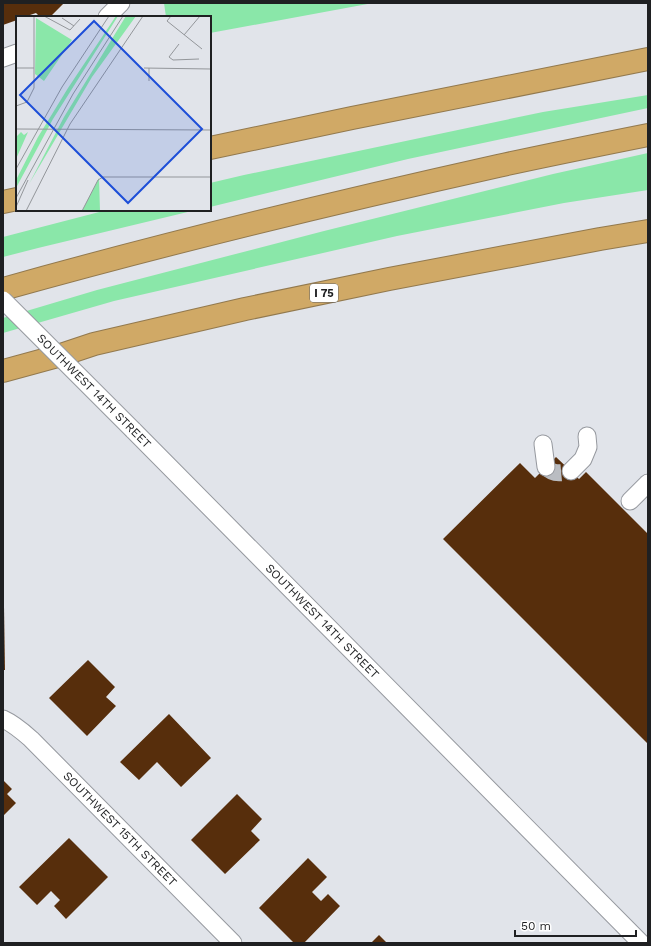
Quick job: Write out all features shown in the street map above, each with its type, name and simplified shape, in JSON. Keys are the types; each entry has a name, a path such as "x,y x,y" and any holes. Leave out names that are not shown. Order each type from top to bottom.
{"highway":[{"path":"211,148 375,113 648,59"},
{"path":"3,289 238,227 373,194 648,135"},
{"path":"3,202 16,199"},
{"name":"I 75","path":"3,371 58,356 94,344 246,309 389,279 648,231"}],"street":[{"path":"108,16 121,3"},
{"path":"3,58 16,53"},
{"name":"SOUTHWEST 14TH STREET","path":"3,300 641,943"},
{"path":"571,471 582,459 588,447 587,436"},
{"path":"543,444 546,467"},
{"path":"630,501 648,483"},
{"name":"SOUTHWEST 15TH STREET","path":"3,719 20,730 30,739 233,943"}],"green space":[{"path":"164,3 373,3 211,33 211,16 166,16"},
{"path":"648,95 648,108 408,159 211,207 211,183 543,112"},
{"path":"648,153 648,190 564,203 397,236 114,301 3,333 3,318 97,290 324,231 553,174"},
{"path":"103,211 192,211 3,257 3,237"}],"building":[{"path":"3,3 64,3 51,16 39,16 36,13 27,16 16,16 16,20 3,25"},
{"path":"556,457 579,479 586,472 648,534 648,744 443,539 520,463 535,478"},
{"path":"4,607 5,670 3,670"},
{"path":"88,660 115,687 106,697 116,706 87,736 49,698"},
{"path":"169,714 211,758 181,787 157,762 139,780 120,762"},
{"path":"3,780 12,789 7,794 16,803 3,816"},
{"path":"237,794 262,819 251,831 260,840 225,874 191,840"},
{"path":"69,838 108,877 66,919 54,906 60,900 51,891 37,905 19,887"},
{"path":"308,858 327,877 312,892 321,901 328,894 340,906 304,943 294,943 259,908"},
{"path":"379,935 387,943 371,943"}],"tunnel":[{"path":"546,467 554,472 561,473 571,471"}]}
